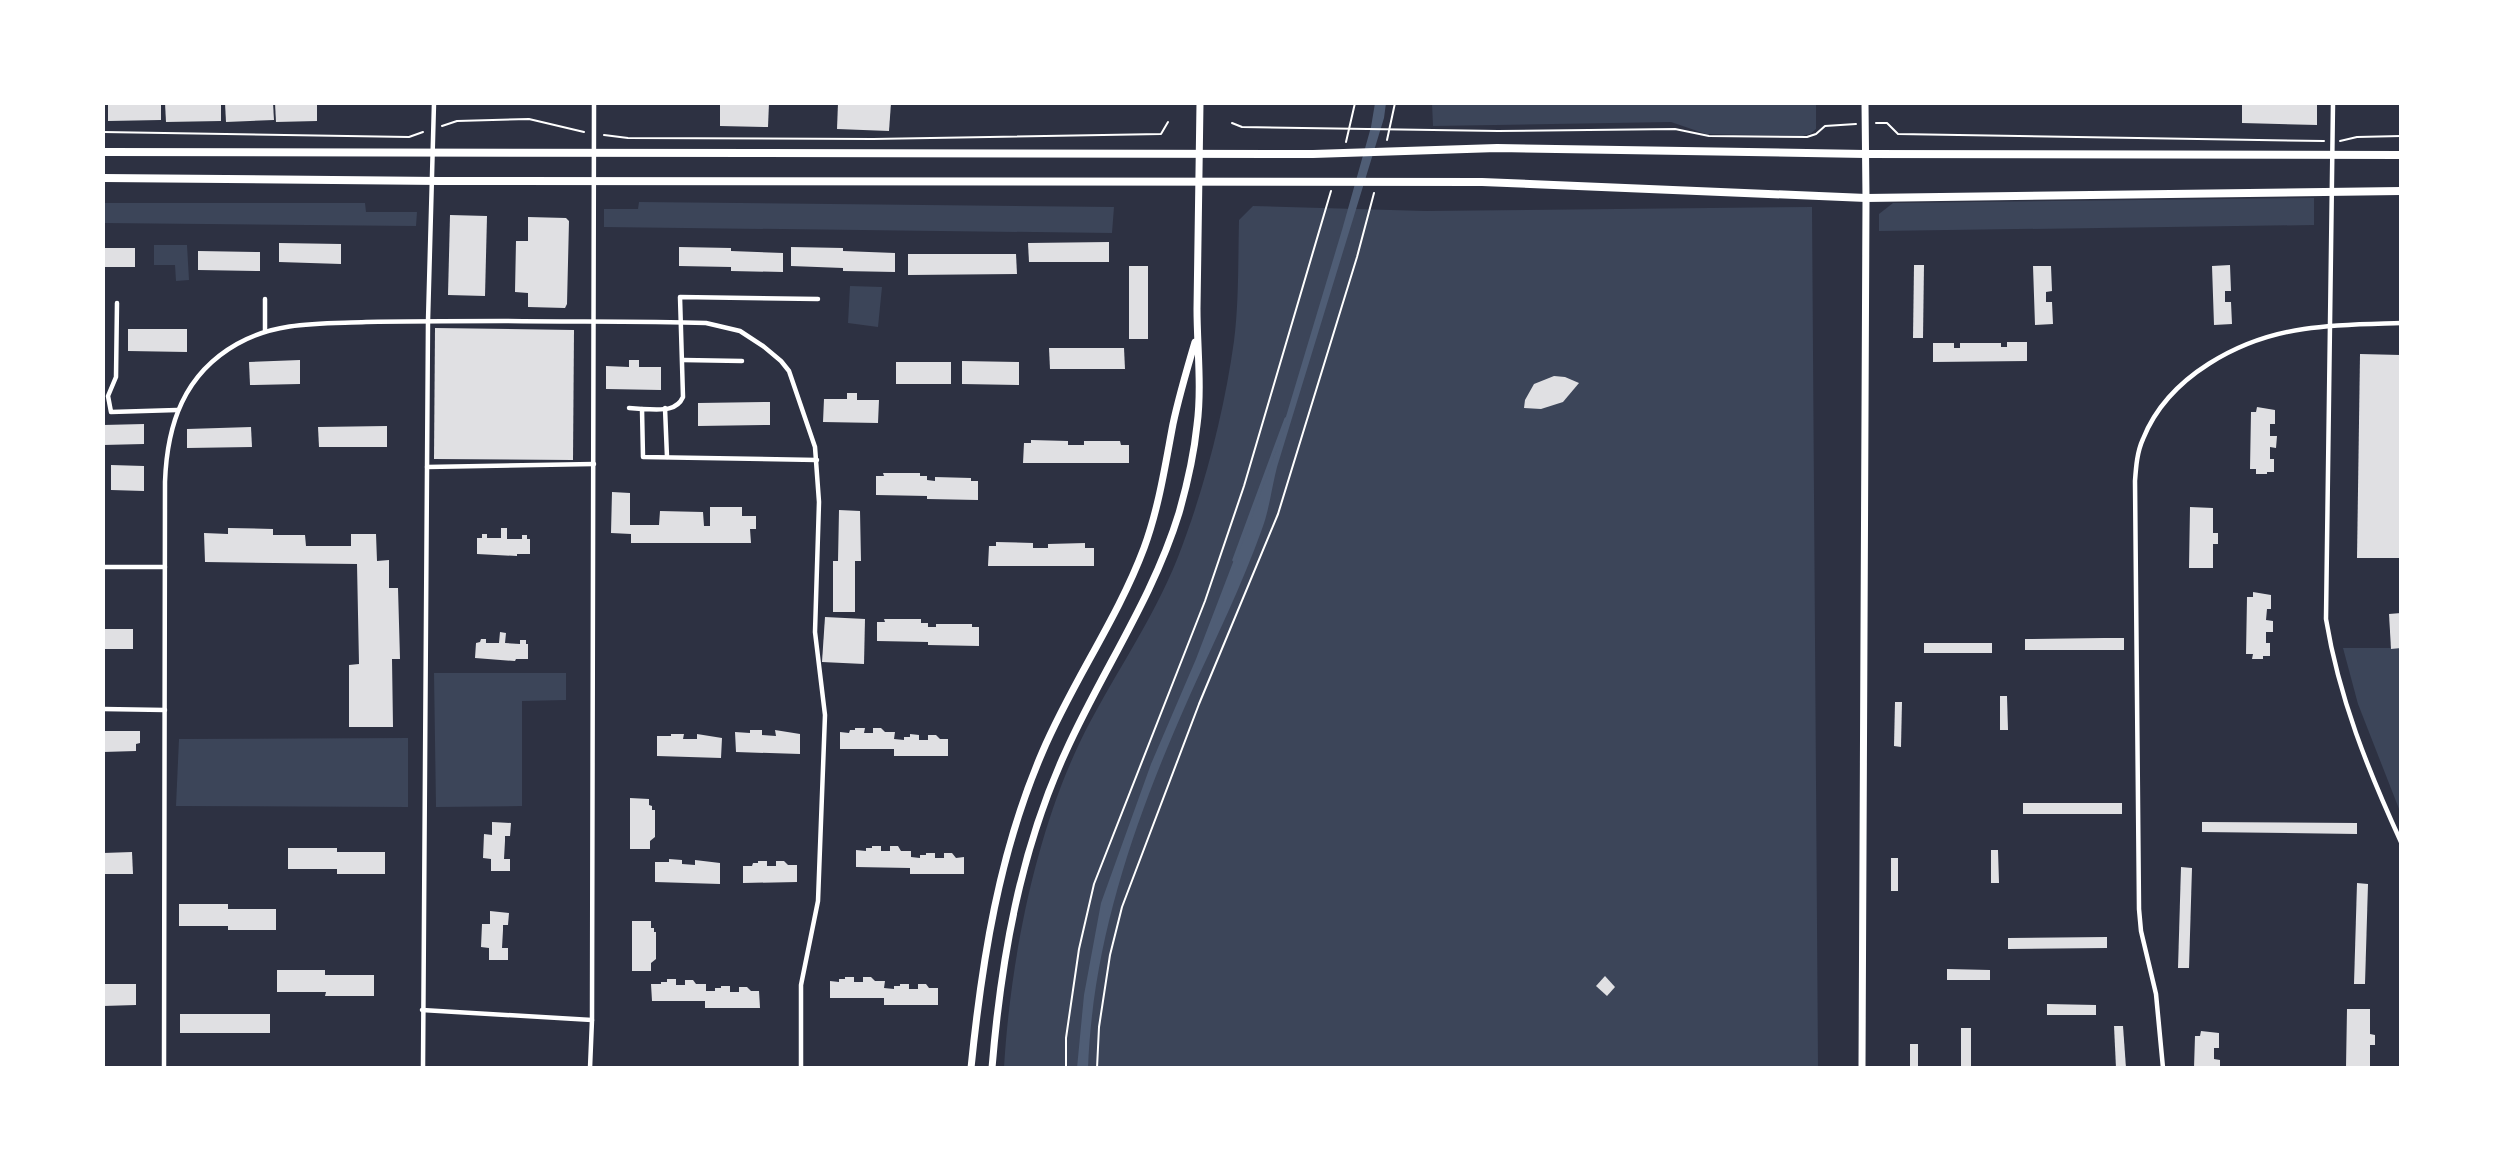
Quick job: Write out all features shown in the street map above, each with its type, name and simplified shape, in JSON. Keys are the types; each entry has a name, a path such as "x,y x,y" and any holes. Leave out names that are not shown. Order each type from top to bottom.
{"main road":[{"path":"992,1068 999,997 1017,890 1038,823 1058,768 1079,722 1153,582 1179,512 1198,423 1200,103"},
{"path":"1862,1068 1865,103"},
{"path":"103,152 1199,155 1497,148 1866,154 2401,155"},
{"path":"103,178 1200,183 1482,181 1866,198 2401,191"},
{"path":"971,1068 991,923 1007,850 1042,753 1070,695 1102,639 1143,549 1164,480 1174,423 1197,331"}],"street":[{"path":"423,1068 428,321 434,103"},
{"path":"590,1068 594,103"},
{"path":"2333,103 2326,619 2333,661 2346,708 2380,797 2401,842"},
{"path":"629,408 674,408 681,403 683,360 680,296 818,299"},
{"path":"265,299 265,331"},
{"path":"117,303 116,377 108,396 111,412 177,411"},
{"path":"164,1068 166,454 177,411 187,393 211,364 235,345 265,331 307,324 428,321 706,323 740,331 763,346 781,362 791,379 817,460 819,502 815,632 825,715 818,901 802,985 801,1068"},
{"path":"2164,1068 2157,994 2138,909 2135,481 2139,451 2150,424 2162,406 2187,380 2211,363 2260,339 2302,329 2401,323"},
{"path":"683,360 742,361"},
{"path":"665,408 667,457"},
{"path":"642,409 643,457 817,460"},
{"path":"427,467 594,464"},
{"path":"103,567 166,567"},
{"path":"103,709 165,710"},
{"path":"422,1010 592,1020"}],"path":[{"path":"1344,149 1355,103"},
{"path":"1386,144 1395,103"},
{"path":"103,132 409,137 457,121 529,119 566,130 591,133"},
{"path":"603,135 628,138 873,139 1161,134 1168,122"},
{"path":"1232,123 1242,127 1312,129 1675,129 1709,136 1807,137 1816,134 1825,126"},
{"path":"1887,123 1898,134 1911,135 2344,142 2357,137 2401,136"},
{"path":"1066,1068 1066,1038 1079,950 1094,884 1205,601 1244,486 1333,186"},
{"path":"1097,1068 1099,1027 1108,967 1122,907 1199,704 1278,514 1353,270 1373,194"}],"shaded area":[{"path":"1375,103 1386,103 1384,118 1277,467 1264,522 1237,592 1152,785 1136,831 1108,923 1092,1019 1088,1068 1077,1068 1084,995 1101,903 1151,764 1196,659 1276,450 1342,230 1371,127"},
{"path":"1432,103 1816,103 1816,129 1802,136 1706,134 1671,122 1433,126"},
{"path":"2314,198 2314,225 1879,231 1879,214 1893,203"},
{"path":"639,202 1114,207 1112,233 604,227 604,209 638,209"},
{"path":"103,203 365,203 366,212 417,212 416,226 103,223"},
{"path":"1253,206 1425,211 1812,207 1818,1068 1004,1068 1019,945 1037,861 1049,820 1079,744 1168,581 1205,478 1225,396 1234,341 1238,296 1239,220"},
{"path":"154,245 187,245 189,280 176,281 175,265 154,265"},
{"path":"850,286 882,287 878,327 848,323"},
{"path":"2343,648 2401,648 2401,814 2358,704"},
{"path":"434,673 566,673 566,700 522,701 522,806 436,807"},
{"path":"408,738 408,807 176,806 179,739"}],"building":[{"path":"108,103 161,103 161,120 108,121"},
{"path":"165,103 221,103 221,121 166,122"},
{"path":"225,103 273,103 274,120 226,122"},
{"path":"275,103 317,103 317,121 276,122"},
{"path":"720,103 769,103 768,127 720,126"},
{"path":"838,103 891,103 889,131 837,129"},
{"path":"2242,103 2317,103 2317,125 2242,123"},
{"path":"450,215 487,216 485,296 448,295"},
{"path":"528,217 566,218 569,221 565,308 528,307 528,293 515,292 516,241 528,241"},
{"path":"1109,242 1109,262 1029,262 1028,243"},
{"path":"279,243 341,244 341,264 279,262"},
{"path":"679,247 783,253 783,272 679,266"},
{"path":"791,247 895,253 895,272 791,266"},
{"path":"103,248 135,248 135,267 103,267"},
{"path":"198,251 260,252 260,271 198,270"},
{"path":"908,254 1016,254 1017,274 908,275"},
{"path":"1914,265 1924,265 1923,338 1913,338"},
{"path":"2230,265 2231,291 2225,291 2225,302 2231,302 2232,324 2214,325 2212,266"},
{"path":"1129,266 1148,266 1148,339 1129,339"},
{"path":"2033,266 2051,266 2052,291 2046,292 2046,302 2052,302 2053,324 2035,325"},
{"path":"435,328 574,330 573,460 434,459"},
{"path":"128,329 187,329 187,352 128,351"},
{"path":"2007,342 2027,342 2027,361 1933,362 1933,343 1954,343 1954,348 1960,348 1960,343 2001,343 2001,347 2007,347"},
{"path":"1049,348 1124,348 1125,369 1050,369"},
{"path":"2360,354 2401,355 2401,558 2357,558"},
{"path":"300,360 300,384 250,385 249,362"},
{"path":"629,360 639,360 639,367 661,367 661,390 606,389 606,366 629,367"},
{"path":"962,361 1019,362 1019,385 962,384"},
{"path":"896,362 951,362 951,384 896,384"},
{"path":"1554,376 1579,383 1563,402 1541,409 1524,408 1525,400 1534,384"},
{"path":"847,393 857,393 857,400 879,400 878,423 823,422 824,399 847,399"},
{"path":"770,402 770,425 698,426 698,403"},
{"path":"2257,407 2275,410 2275,424 2270,424 2270,436 2277,436 2276,448 2270,447 2274,472 2267,474 2256,474 2256,469 2250,469 2251,412 2256,412"},
{"path":"144,424 144,444 103,445 103,425"},
{"path":"387,426 387,447 319,447 318,427"},
{"path":"251,427 252,447 187,448 187,429"},
{"path":"1031,440 1068,441 1068,445 1084,445 1084,441 1120,441 1121,445 1129,445 1129,463 1023,463 1024,443 1031,443"},
{"path":"111,465 144,466 144,491 111,490"},
{"path":"883,473 920,473 920,476 927,476 927,480 935,481 935,477 971,478 971,481 978,481 978,500 876,495 876,476 884,476"},
{"path":"612,492 630,493 630,525 659,525 660,511 703,512 704,526 710,526 710,507 742,507 742,516 756,516 756,529 750,529 751,543 631,543 631,534 611,533"},
{"path":"2190,507 2213,508 2213,533 2218,533 2218,544 2213,544 2213,568 2189,568"},
{"path":"839,510 860,511 861,561 855,561 855,612 833,612 833,561 838,561"},
{"path":"228,528 273,529 273,535 305,535 306,546 351,546 351,534 376,534 377,561 389,560 389,588 398,588 400,659 392,659 393,727 349,727 349,665 359,664 357,564 205,562 204,533 228,534"},
{"path":"501,528 507,528 507,539 522,539 522,535 527,535 527,539 530,539 530,554 477,554 477,538 487,534 487,538 501,538"},
{"path":"996,542 1033,543 1033,548 1048,548 1048,544 1085,543 1085,548 1094,548 1094,566 988,566 989,546 996,546"},
{"path":"2253,592 2271,595 2271,609 2267,609 2266,620 2273,621 2273,632 2266,632 2266,643 2270,643 2270,656 2263,656 2263,659 2252,659 2253,654 2246,654 2247,597 2253,597"},
{"path":"2401,613 2401,648 2391,649 2389,614"},
{"path":"825,617 865,619 864,664 822,662"},
{"path":"884,619 921,619 921,623 928,623 928,627 936,627 936,624 972,624 972,627 979,627 979,646 877,641 877,622 885,622"},
{"path":"103,629 133,629 133,649 103,649"},
{"path":"500,632 506,633 505,643 520,644 520,640 526,640 528,659 515,661 475,658 476,643 486,639 486,643 499,643"},
{"path":"2124,638 2124,650 2025,650 2025,639"},
{"path":"1924,643 1992,643 1992,653 1924,653"},
{"path":"2000,696 2007,696 2008,730 2000,730"},
{"path":"1895,702 1902,702 1901,747 1894,746"},
{"path":"855,728 865,728 864,733 873,733 873,728 881,728 885,732 895,732 894,739 904,740 904,737 910,737 910,734 919,735 919,740 928,740 928,735 936,735 940,739 948,739 948,756 894,756 894,749 840,749 840,732 849,733"},
{"path":"750,730 762,730 762,735 776,736 775,730 800,734 800,754 736,752 735,732 750,733"},
{"path":"103,731 140,731 140,743 136,744 136,751 103,752"},
{"path":"684,734 683,739 697,739 697,734 722,738 721,758 657,756 657,736"},
{"path":"630,798 649,799 649,805 655,810 655,837 650,841 650,849 630,849"},
{"path":"2023,803 2122,803 2122,814 2023,814"},
{"path":"492,822 511,823 510,836 505,836 504,859 510,859 510,871 491,871 491,859 483,858 484,834 492,835"},
{"path":"2202,822 2357,823 2357,834 2202,832"},
{"path":"881,846 881,851 890,851 890,846 898,846 901,851 911,851 911,857 920,858 920,855 926,853 935,853 935,858 944,858 944,853 952,853 956,858 964,857 964,874 910,874 910,868 856,867 856,850 866,851 866,848"},
{"path":"288,848 385,852 385,874 337,874 337,869 288,869"},
{"path":"1991,850 1998,850 1999,883 1991,883"},
{"path":"132,852 133,874 103,874 103,853"},
{"path":"1891,858 1898,858 1898,891 1891,891"},
{"path":"669,859 682,860 682,864 695,865 695,860 720,863 720,884 655,882 655,862 669,862"},
{"path":"758,861 767,861 767,866 776,866 776,861 797,865 797,882 743,883 743,866 752,866"},
{"path":"2181,867 2192,868 2189,968 2178,968"},
{"path":"2357,883 2368,884 2365,984 2354,984"},
{"path":"179,904 228,904 228,909 276,909 276,930 179,926"},
{"path":"490,911 509,913 508,925 503,925 502,948 508,948 508,960 489,960 489,948 481,947 482,924 490,924"},
{"path":"632,921 651,921 651,928 656,932 656,959 651,963 651,971 632,971"},
{"path":"2107,937 2107,948 2008,949 2008,938"},
{"path":"1947,969 1990,970 1990,980 1947,980"},
{"path":"277,970 325,970 325,975 374,975 374,996 277,992"},
{"path":"1605,976 1615,987 1607,996 1596,986"},
{"path":"854,977 854,982 863,982 863,977 871,977 875,981 885,981 884,988 894,989 894,986 900,984 909,984 909,989 918,989 918,984 926,984 929,988 938,988 938,1005 884,1005 884,998 830,998 830,981 839,982 839,979"},
{"path":"667,979 676,979 676,985 685,985 685,980 706,984 706,991 730,986 730,992 739,992 739,987 747,987 751,991 759,991 760,1008 705,1008 705,1001 652,1001 651,984 661,984 667,982"},
{"path":"103,984 136,984 136,1005 103,1006"},
{"path":"2047,1004 2096,1005 2096,1015 2047,1015"},
{"path":"2347,1009 2370,1009 2370,1034 2375,1035 2375,1045 2370,1045 2370,1068 2346,1068"},
{"path":"180,1014 270,1014 270,1033 180,1033"},
{"path":"2114,1026 2123,1026 2126,1068 2116,1068"},
{"path":"1961,1028 1971,1028 1971,1068 1961,1068"},
{"path":"2201,1031 2219,1033 2219,1048 2214,1048 2214,1059 2220,1060 2220,1068 2194,1068 2195,1036 2200,1036"},
{"path":"1910,1044 1918,1044 1918,1068 1910,1068"}],"waterway":[{"path":"1234,560 1286,419"}]}
